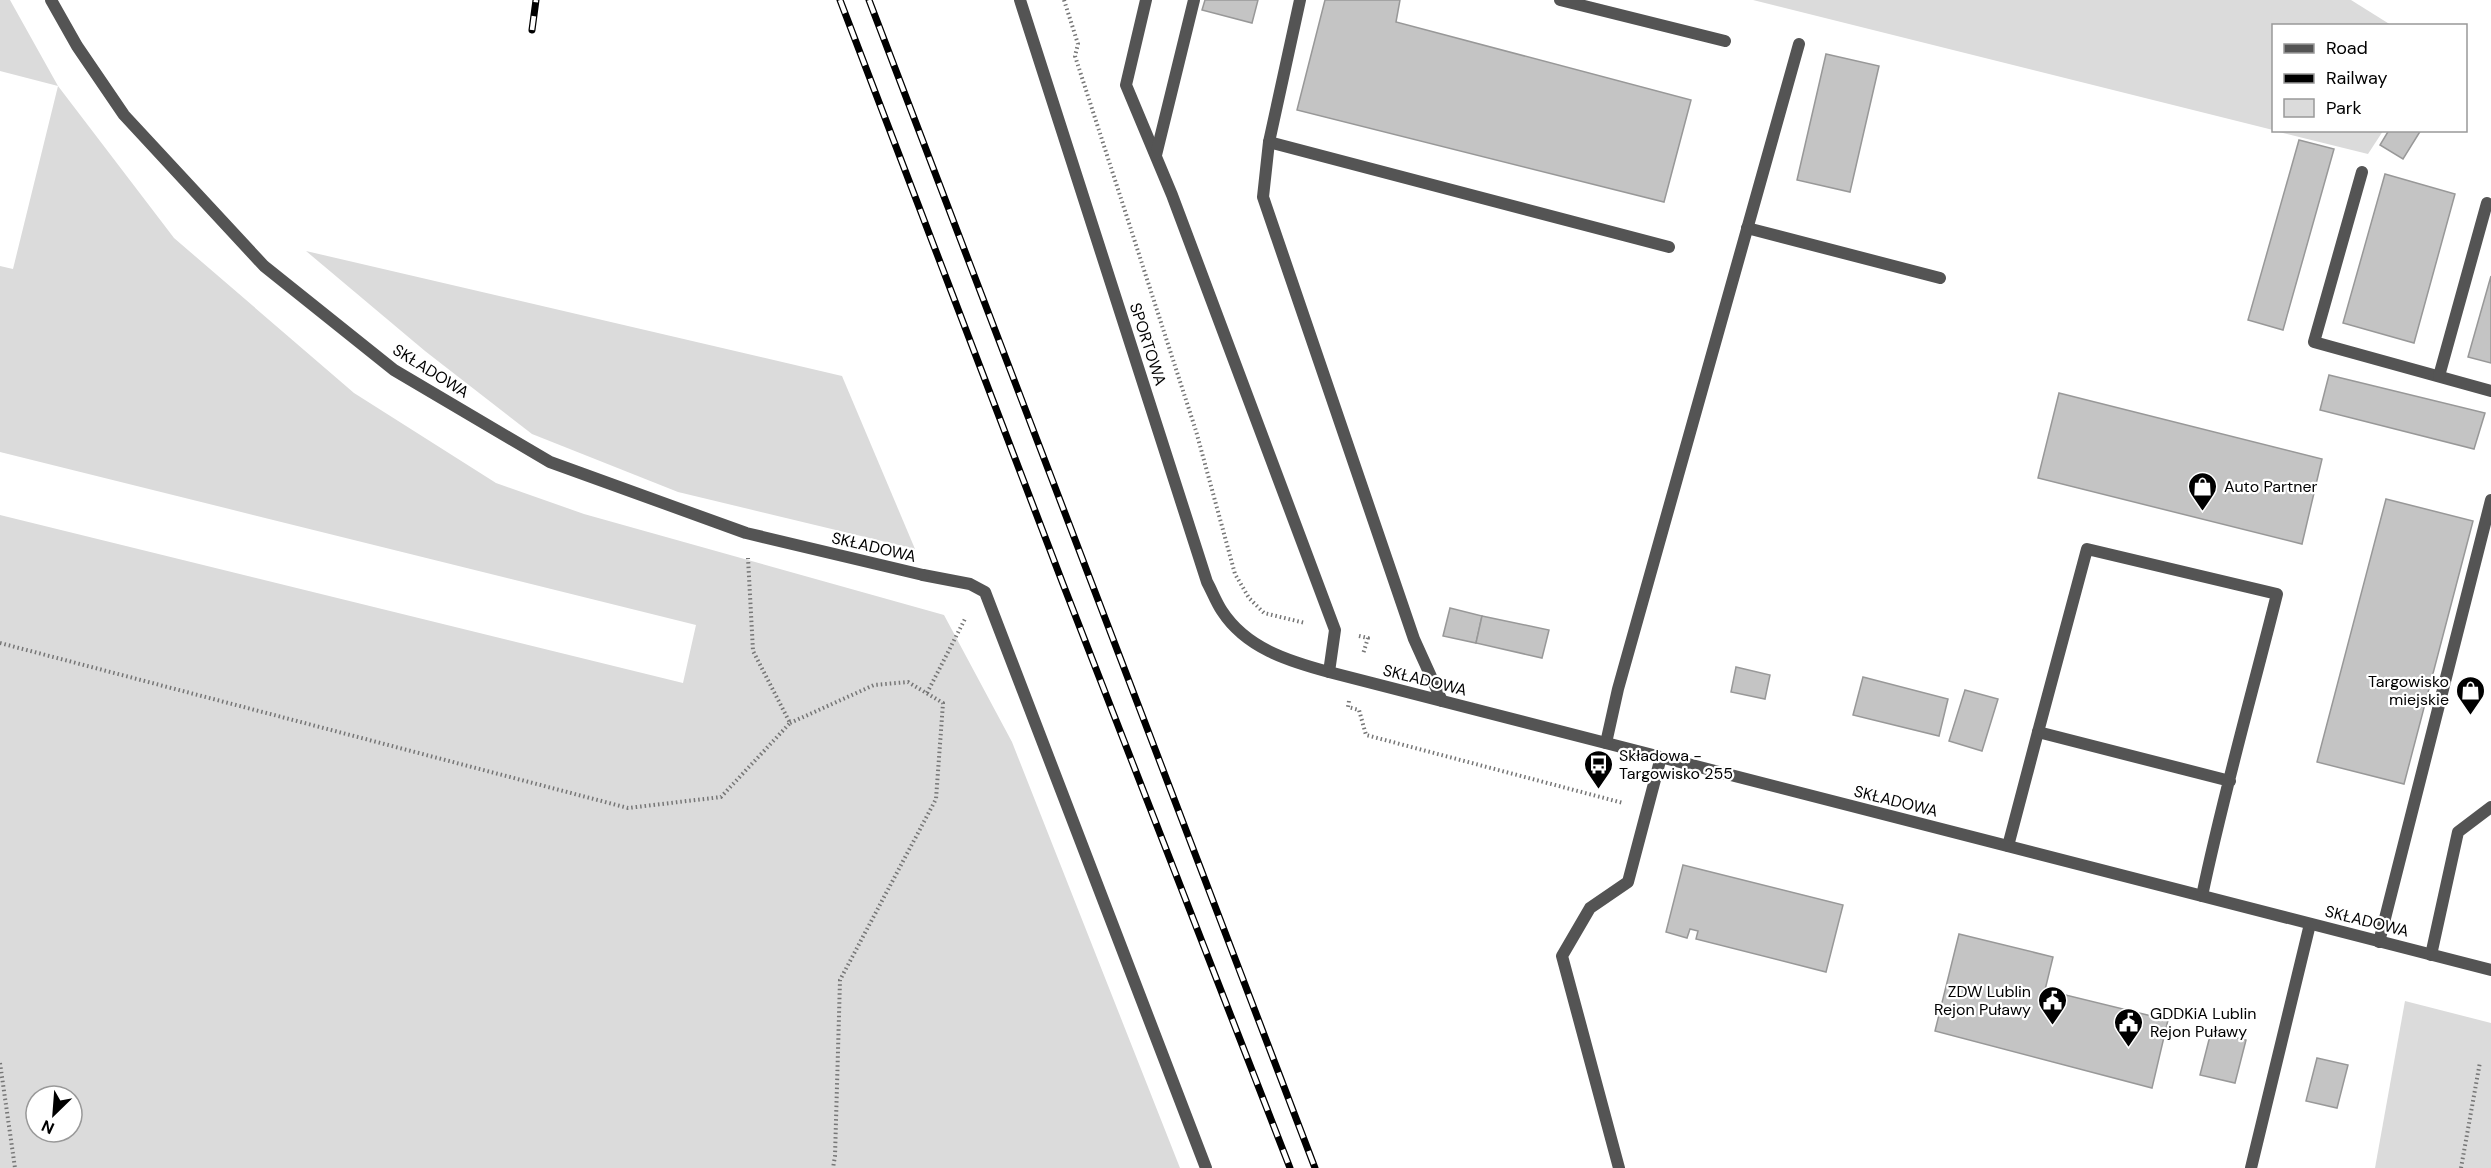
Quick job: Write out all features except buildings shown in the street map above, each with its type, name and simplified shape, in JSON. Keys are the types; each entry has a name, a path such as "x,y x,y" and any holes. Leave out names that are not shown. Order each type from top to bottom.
{"street":[{"name":"SKŁADOWA","path":"51,0 77,46 132,123 264,266 394,370 550,462 746,533 970,584"},
{"name":"SPORTOWA","path":"1020,0 1207,582 1222,612 1242,633 1266,651 1293,663"},
{"path":"1146,0 1126,85 1156,155 1335,630 1329,672"},
{"path":"1156,155 1194,0"},
{"path":"1300,0 1269,142 1263,197 1414,639 1442,701"},
{"path":"1560,0 1725,41"},
{"path":"1606,743 1618,689 1799,44"},
{"path":"1269,142 1669,247"},
{"path":"2362,172 2314,342 2491,391"},
{"path":"2439,376 2487,203"},
{"path":"1748,228 1940,278"},
{"path":"2379,942 2491,500"},
{"path":"2008,846 2087,549 2277,594 2215,836 2202,896"},
{"path":"970,584 985,592 1206,1168"},
{"name":"SKŁADOWA","path":"1293,663 2491,970"},
{"path":"2038,732 2230,781"},
{"path":"1619,1168 1562,956 1590,908 1628,882 1661,757"},
{"path":"2431,955 2458,832 2491,807"},
{"path":"2251,1168 2310,924"}],"path":[{"path":"746,533 753,651 790,723"},
{"path":"927,693 970,610 970,584"},
{"path":"0,643 628,808 721,797 790,723 874,685 908,682 943,703 936,799 840,980 833,1168"},
{"path":"2461,1168 2480,1062"},
{"path":"0,1063 15,1168"}],"green space":[{"path":"0,0 10,0 58,86 0,71"},
{"path":"1753,0 2351,0 2389,24 2272,24 2272,130"},
{"path":"58,86 174,238 354,393 496,483 584,514 944,615 1012,742 1180,1168 0,1168 0,515 683,683 696,625 0,452 0,266 13,269"},
{"path":"2279,132 2382,132 2368,154"},
{"path":"306,251 842,376 915,549 678,492 532,434 425,351"},
{"path":"2405,1001 2491,1023 2491,1168 2375,1168"}],"railway":[{"path":"532,30 536,0"},
{"path":"840,0 1063,584 1290,1168"},
{"path":"869,0 1315,1168"}],"place":[{"name":"Auto Partner","path":"2203,512"},
{"name":"Targowisko miejskie","path":"2470,716"},
{"name":"Składowa - Targowisko 255","path":"1598,790"},
{"name":"ZDW Lublin Rejon Puławy","path":"2052,1026"},
{"name":"GDDKiA Lublin Rejon Puławy","path":"2129,1048"}]}
